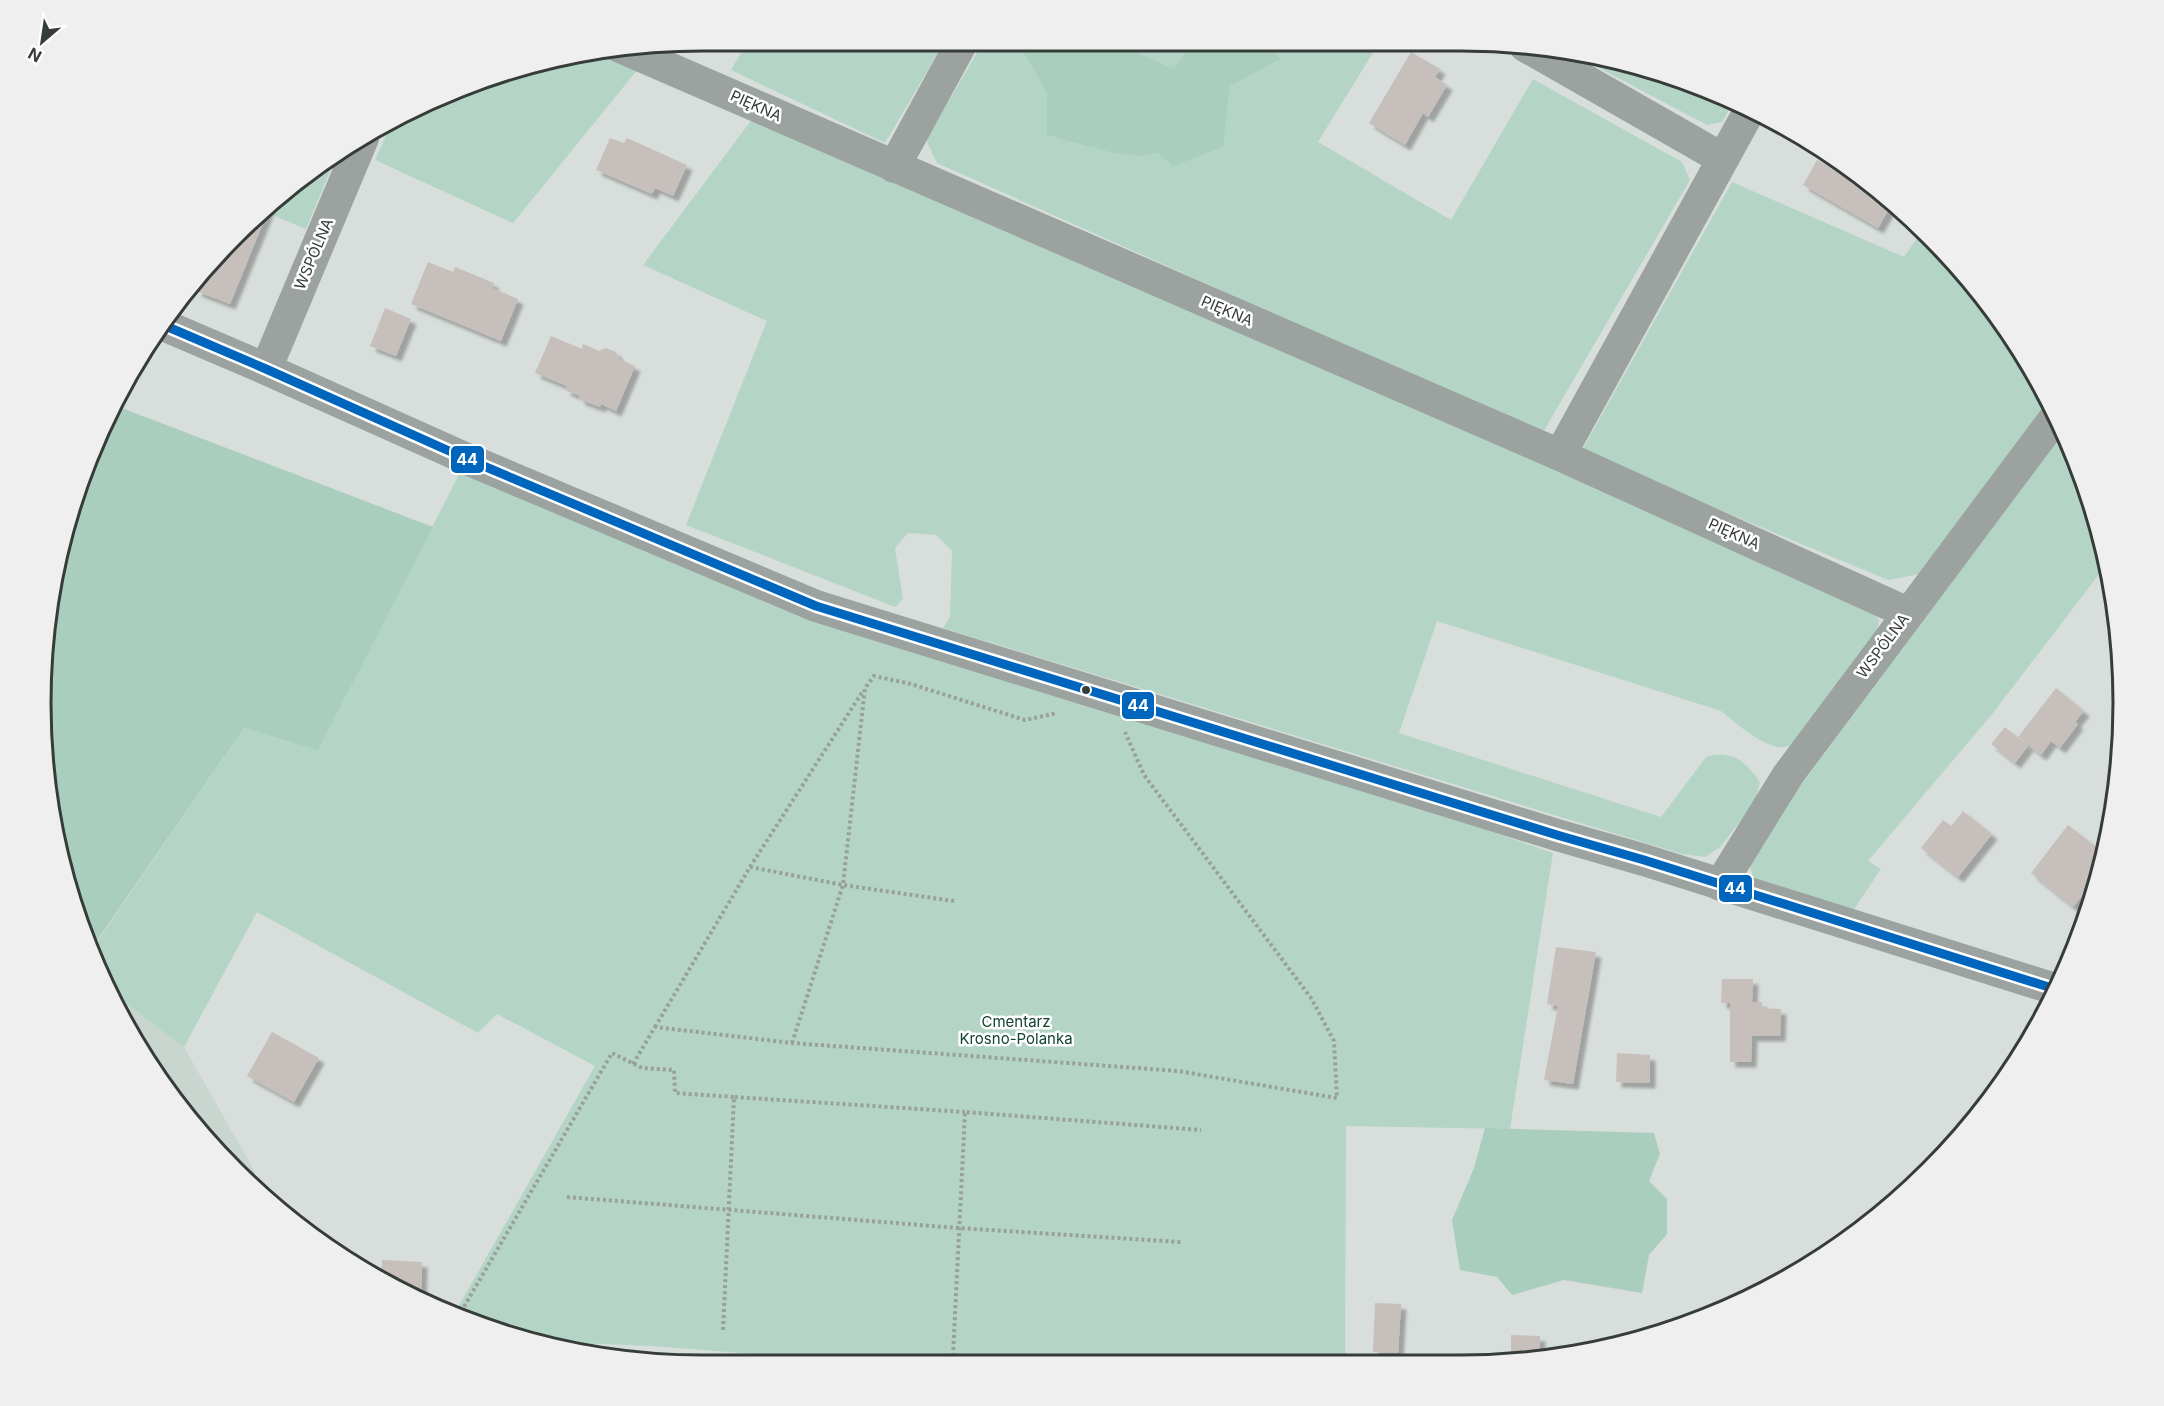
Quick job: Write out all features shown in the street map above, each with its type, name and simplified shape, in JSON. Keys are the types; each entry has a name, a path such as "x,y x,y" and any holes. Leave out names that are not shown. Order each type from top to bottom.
{"street":[{"path":"894,167 957,51"},
{"name":"PIĘKNA","path":"638,55 1560,455 1908,613"},
{"path":"1544,57 1723,159"},
{"path":"1560,455 1746,117"},
{"name":"WSPÓLNA","path":"266,369 358,150"},
{"path":"170,328 418,438 816,606 2048,987"},
{"name":"WSPÓLNA","path":"1720,885 1788,775 2050,424"}],"path":[{"path":"633,1064 750,867 874,676 911,684 1024,720 1063,712"},
{"path":"792,1043 843,885 865,688"},
{"path":"655,1027 792,1043 1178,1071 1336,1098 1334,1041 1311,998 1144,775 1122,726"},
{"path":"750,867 843,885 954,901"},
{"path":"463,1309 612,1053 642,1068 674,1070 675,1093 1201,1130"},
{"path":"723,1330 734,1097"},
{"path":"953,1355 965,1112"},
{"path":"567,1197 958,1228 1181,1242"}],"shaded area":[{"path":"123,1000 184,1047 255,1172 254,1175 242,1164 186,1100 138,1029"}],"green space":[{"path":"742,51 939,51 885,143 731,70"},
{"path":"978,51 1374,51 1318,142 1451,220 1533,79 1682,162 1690,180 1542,434 937,163 926,140"},
{"path":"1023,51 1133,51 1174,69 1187,51 1274,51 1280,59 1230,86 1223,147 1173,166 1158,153 1137,156 1110,152 1047,135 1047,93"},
{"path":"612,58 638,69 513,223 375,160 388,132 453,101 493,86 534,73"},
{"path":"1594,65 1630,73 1671,86 1729,109 1722,122 1707,125"},
{"path":"753,118 1869,607 1879,620 1877,631 1798,742 1785,747 1777,747 1760,740 1721,711 1437,621 1399,733 1661,817 1706,757 1731,756 1744,763 1760,782 1756,801 1720,847 1705,857 1682,854 943,628 950,617 952,551 936,535 908,533 895,548 903,599 895,607 686,525 767,321 643,265"},
{"path":"332,168 306,229 271,215"},
{"path":"1732,182 1904,257 1917,238 1978,306 2026,377 2043,409 1920,574 1888,580 1581,452"},
{"path":"122,408 433,527 318,750 244,728 97,941 73,872 57,788 52,746 52,660 64,576 73,534 101,453"},
{"path":"2057,440 2091,534 2099,574 1993,713 1868,861 1881,869 1854,909 1839,907 1754,878 1751,864 1758,843"},
{"name":"Cmentarz Krosno-Polanka","path":"467,459 816,606 1349,782 1553,853 1510,1129 1346,1126 1345,1355 767,1355 584,1343 534,1333 493,1320 458,1307 595,1066 497,1014 478,1033 257,912 184,1047 123,1000 97,942 244,728 318,749"},
{"path":"1485,1128 1654,1133 1660,1154 1649,1181 1667,1199 1667,1234 1649,1255 1642,1293 1564,1280 1512,1295 1497,1277 1460,1270 1452,1220 1474,1168"}],"building":[{"path":"1411,52 1440,69 1435,77 1447,85 1428,117 1423,113 1405,145 1369,123"},
{"path":"610,138 624,143 627,138 687,165 673,196 655,188 652,194 596,170"},
{"path":"1817,160 1830,166 1888,211 1878,228 1803,185"},
{"path":"264,222 230,304 198,292 242,242"},
{"path":"428,262 453,272 455,267 494,283 492,288 518,299 501,341 411,304"},
{"path":"385,308 411,319 396,356 370,346"},
{"path":"551,336 582,349 583,344 599,351 606,348 616,352 619,359 635,366 616,411 601,404 600,407 579,399 580,396 565,390 567,386 535,373"},
{"path":"2056,688 2084,711 2075,722 2078,724 2060,748 2051,741 2041,755 2018,737"},
{"path":"2005,727 2028,746 2015,763 1991,744"},
{"path":"1963,811 1992,834 1958,877 1921,848 1943,820 1951,826"},
{"path":"2068,825 2096,847 2084,893 2073,907 2031,873"},
{"path":"1556,947 1596,952 1573,1084 1544,1080 1558,1006 1547,1004"},
{"path":"1722,979 1753,979 1752,1002 1762,1002 1762,1008 1781,1009 1780,1036 1752,1036 1751,1062 1730,1062 1730,1003 1721,1003"},
{"path":"272,1032 319,1058 294,1102 247,1076"},
{"path":"1617,1053 1650,1055 1650,1083 1616,1082"},
{"path":"382,1260 422,1262 421,1291 415,1288 382,1270"},
{"path":"1375,1303 1401,1304 1398,1353 1373,1352"},
{"path":"1511,1335 1540,1336 1540,1350 1511,1353"}],"transit line":[{"name":"44","path":"170,328 467,459 816,606 1644,860 2048,987"}]}
